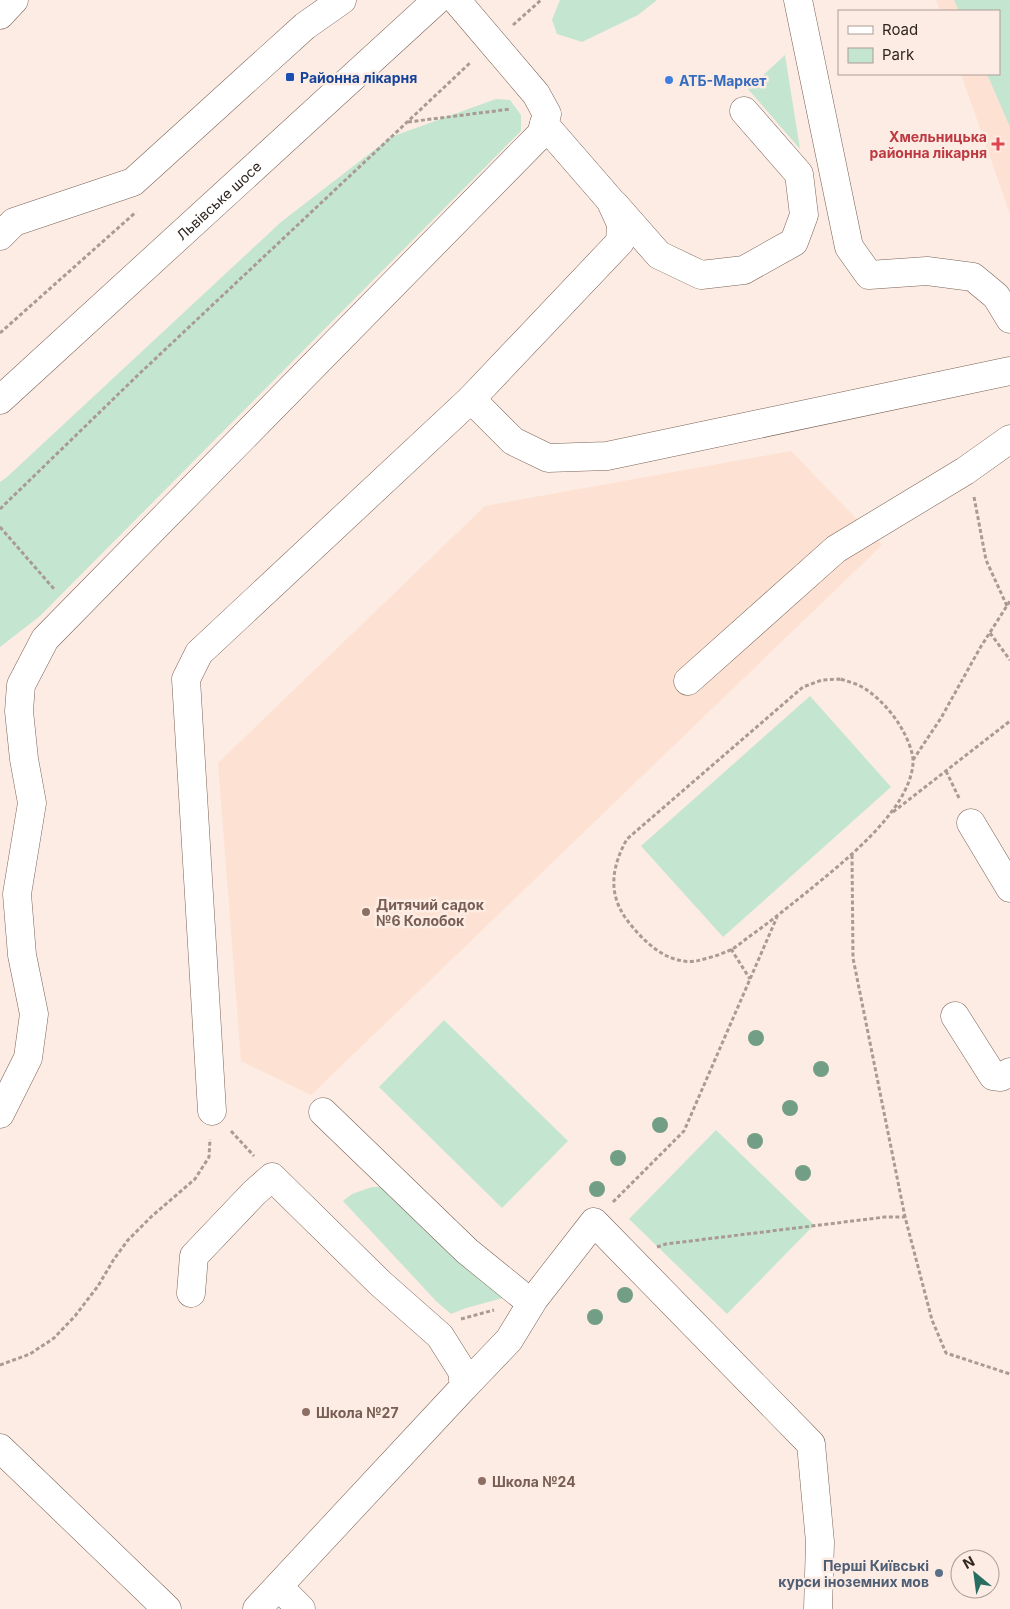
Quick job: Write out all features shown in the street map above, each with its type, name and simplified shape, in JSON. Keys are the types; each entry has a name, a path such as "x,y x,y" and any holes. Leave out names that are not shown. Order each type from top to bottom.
{"main road":[{"path":"0,15 14,0"},
{"path":"0,236 14,222 133,182 305,26 342,0"},
{"name":"Львівське шосе","path":"0,400 437,0"},
{"path":"456,0 536,94 544,115 610,200 659,255 701,275 744,270 794,242 804,215 799,174 744,111"},
{"path":"798,0 848,247 869,275 927,271 973,278 996,296 1010,318"},
{"path":"0,1114 28,1058 34,1014 22,955 17,894 32,803 24,759 19,712 21,685 45,640 541,134 544,115"},
{"path":"212,1110 186,679 199,653 472,399 620,242 621,224 610,200"},
{"path":"472,399 513,440 548,458 607,456 1010,371"},
{"path":"688,681 836,549 965,471 1010,439"},
{"path":"971,823 1010,888"},
{"path":"955,1016 993,1076 1001,1077 1010,1072"},
{"path":"323,1112 467,1251 531,1303"},
{"path":"191,1293 194,1256 254,1193 272,1177 380,1283 440,1336 462,1371 464,1387"},
{"path":"257,1609 508,1340 531,1303 594,1222 811,1444 820,1542 818,1609"},
{"path":"0,1448 167,1609"},
{"path":"279,1587 301,1609"}],"path":[{"path":"0,509 138,375 407,122 542,0"},
{"path":"407,122 544,115"},
{"path":"965,471 972,489 986,560 1007,606"},
{"path":"0,527 74,610"},
{"path":"891,814 909,782 913,760 941,718 980,648 1010,602"},
{"path":"990,633 1010,660"},
{"path":"913,760 902,728 889,710 861,686 841,679 822,680 803,687 628,839 619,853 614,872 615,891 622,913 638,934 655,950 675,958 694,961 732,949 777,916 852,854 891,814 1010,720"},
{"path":"852,854 853,958 905,1217 932,1320 946,1353 1010,1374"},
{"path":"594,1222 684,1131 777,916"},
{"path":"732,949 750,979"},
{"path":"0,1365 30,1354 54,1338 75,1316 98,1286 128,1240 152,1216 195,1179 209,1157 212,1110"},
{"path":"627,1256 666,1244 885,1217 905,1217"},
{"path":"431,1328 492,1310 531,1303"}],"shaded area":[{"name":"Хмельницька районна лікарня","path":"936,0 1010,0 1010,214 961,75 1000,75 1000,10 940,10"},
{"name":"Дитячий садок №6 Колобок","path":"791,451 882,545 311,1095 241,1061 218,763 485,506"}],"green space":[{"path":"560,0 657,0 638,15 582,42 557,34 552,20"},
{"path":"954,0 1010,0 1010,127 987,75 1000,75 1000,10 959,10"},
{"path":"785,55 800,149 748,89"},
{"path":"496,99 510,100 521,115 521,131 40,616 0,647 0,482 281,222 391,137"},
{"path":"810,696 891,787 723,937 641,846"},
{"path":"444,1020 568,1141 502,1208 379,1087"},
{"path":"716,1130 814,1225 727,1314 629,1219"},
{"path":"372,1187 383,1187 503,1298 451,1314 436,1301 343,1201 352,1194"}],"place":[{"name":"Районна лікарня","path":"290,77"},
{"name":"АТБ-Маркет","path":"669,80"},
{"name":"Хмельницька районна лікарня","path":"998,144"},
{"name":"Дитячий садок №6 Колобок","path":"366,912"},
{"name":"Школа №27","path":"306,1412"},
{"name":"Школа №24","path":"482,1481"},
{"name":"Перші Київські курси іноземних мов","path":"939,1573"}]}
